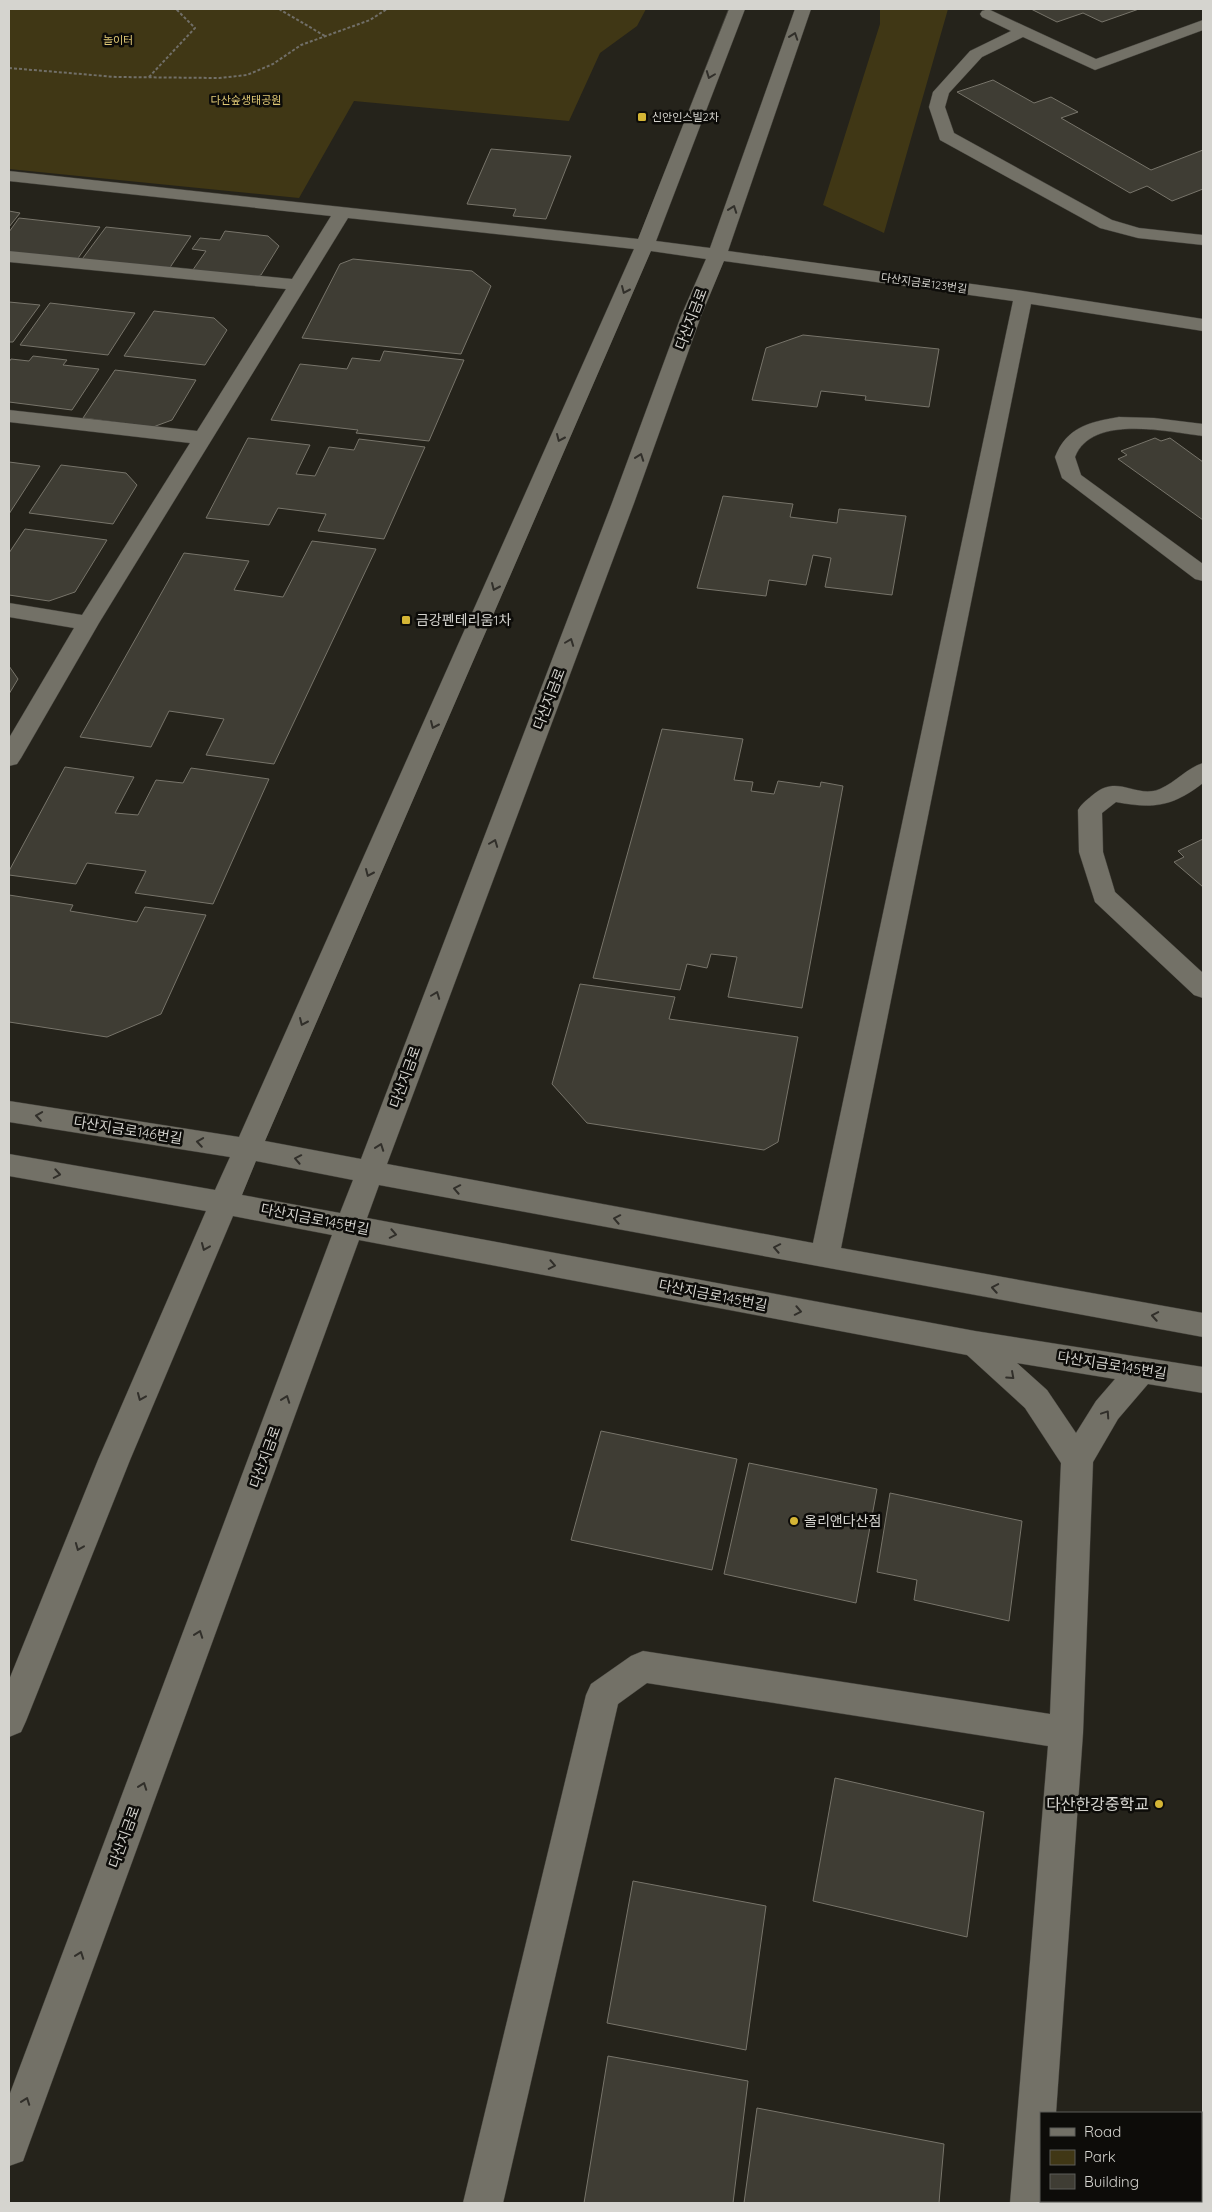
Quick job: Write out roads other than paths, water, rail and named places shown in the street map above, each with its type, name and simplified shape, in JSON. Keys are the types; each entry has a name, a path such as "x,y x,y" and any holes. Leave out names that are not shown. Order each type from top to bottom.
{"street":[{"path":"9,1720 114,1460 224,1202 645,245 737,9"},
{"name":"다산지금로","path":"9,2147 371,1172 623,503 691,316 717,255 803,9"},
{"path":"988,14 1095,64 1203,25"},
{"path":"1023,31 976,54 941,92 937,108 946,136 1106,224 1138,233 1203,240"},
{"name":"다산지금로123번길","path":"9,176 645,245 1022,297 1203,325"},
{"path":"9,758 88,623 343,212"},
{"path":"9,256 297,285"},
{"path":"825,1257 1022,297"},
{"path":"9,416 202,438"},
{"path":"1203,430 1124,423 1100,426 1073,440 1065,457 1072,478 1203,574"},
{"path":"9,610 88,623"},
{"path":"1203,771 1172,795 1147,800 1111,793 1090,810 1091,852 1104,896 1203,988"},
{"name":"다산지금로146번길","path":"9,1111 248,1149"},
{"path":"248,1149 825,1257 1203,1325"},
{"path":"9,1165 224,1202"},
{"name":"다산지금로145번길","path":"224,1202 975,1344 1143,1369 1203,1380"},
{"path":"975,1344 1036,1399 1077,1460"},
{"path":"1030,2203 1066,1733 1077,1460 1107,1410 1143,1369"},
{"path":"483,2203 603,1695 642,1666 1066,1733"}],"place":[{"name":"신안인스빌2차","path":"642,117"},
{"name":"금강펜테리움1차","path":"406,620"},
{"name":"올리앤다산점","path":"794,1521"},
{"name":"다산한강중학교","path":"1159,1804"}],"park label":[{"name":"놀이터","path":"118,40"},
{"name":"다산숲생태공원","path":"246,100"}]}
